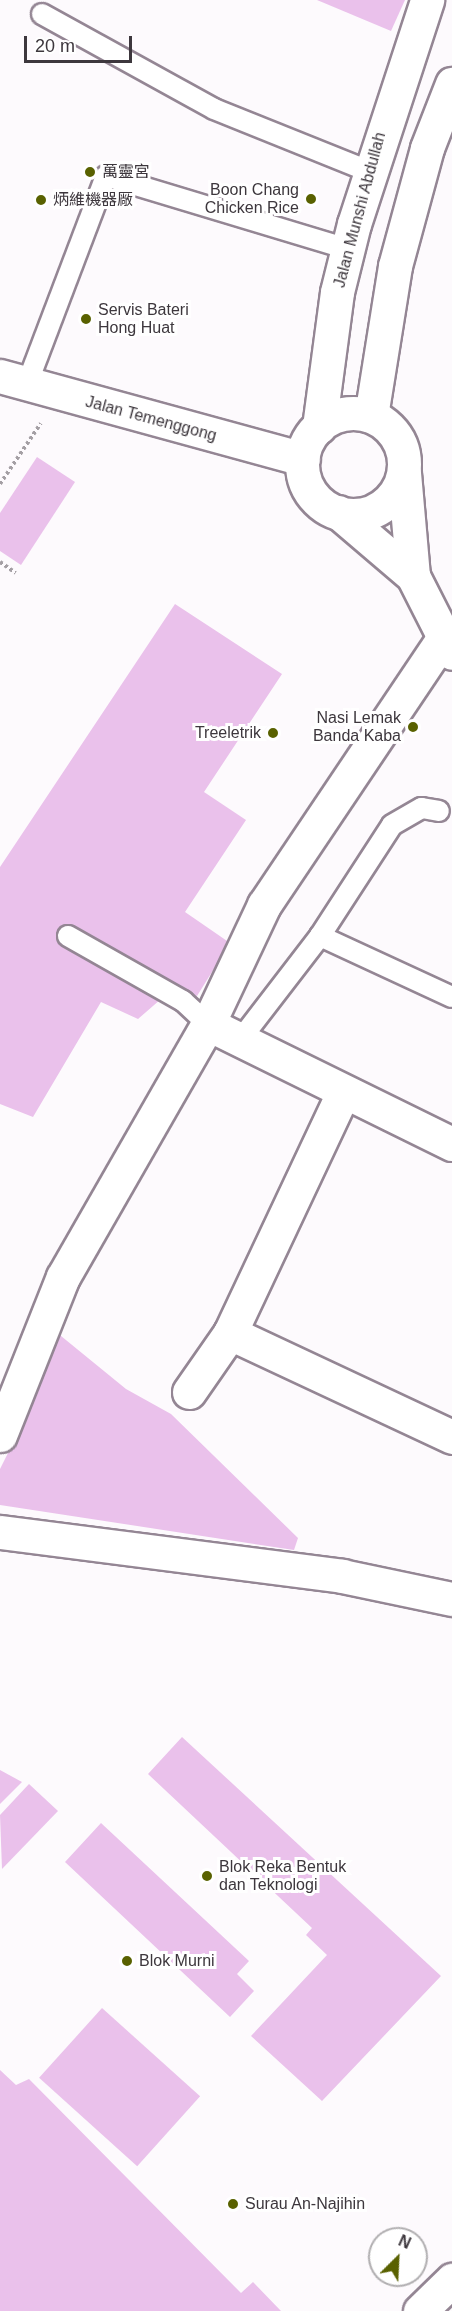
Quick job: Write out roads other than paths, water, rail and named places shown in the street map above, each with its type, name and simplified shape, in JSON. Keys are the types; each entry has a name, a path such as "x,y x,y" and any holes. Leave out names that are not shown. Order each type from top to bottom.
{"street":[{"name":"Jalan Munshi Abdullah","path":"319,427 348,249 368,171 427,0"},
{"path":"371,416 394,266 427,148 452,84"},
{"name":"Jalan Temenggong","path":"14,380 303,459"},
{"path":"0,1435 63,1277 207,1024 264,905 447,646 413,576 404,472 397,438 371,416 343,414 319,427 303,459 308,486 413,576"},
{"path":"338,512 373,511 398,489 404,472"},
{"path":"207,1024 343,1093 452,1144"},
{"path":"189,1392 230,1333 343,1093"},
{"path":"230,1333 452,1437"},
{"path":"0,1532 342,1576 452,1599"},
{"path":"420,2311 452,2280"}],"lane":[{"path":"42,14 214,109 368,171"},
{"path":"14,380 106,176 348,249"},
{"path":"240,1040 320,936 392,825 422,808 439,812"},
{"path":"68,936 183,1001 207,1024"},
{"path":"320,936 452,997"}],"place":[{"name":"萬靈宮","path":"90,172"},
{"name":"Boon Chang Chicken Rice","path":"311,199"},
{"name":"炳維機器厰","path":"41,200"},
{"name":"Servis Bateri Hong Huat","path":"86,319"},
{"name":"Nasi Lemak Banda Kaba","path":"413,727"},
{"name":"Treeletrik","path":"273,733"},
{"name":"Blok Reka Bentuk dan Teknologi","path":"207,1876"},
{"name":"Blok Murni","path":"127,1961"},
{"name":"Surau An-Najihin","path":"233,2204"}]}
